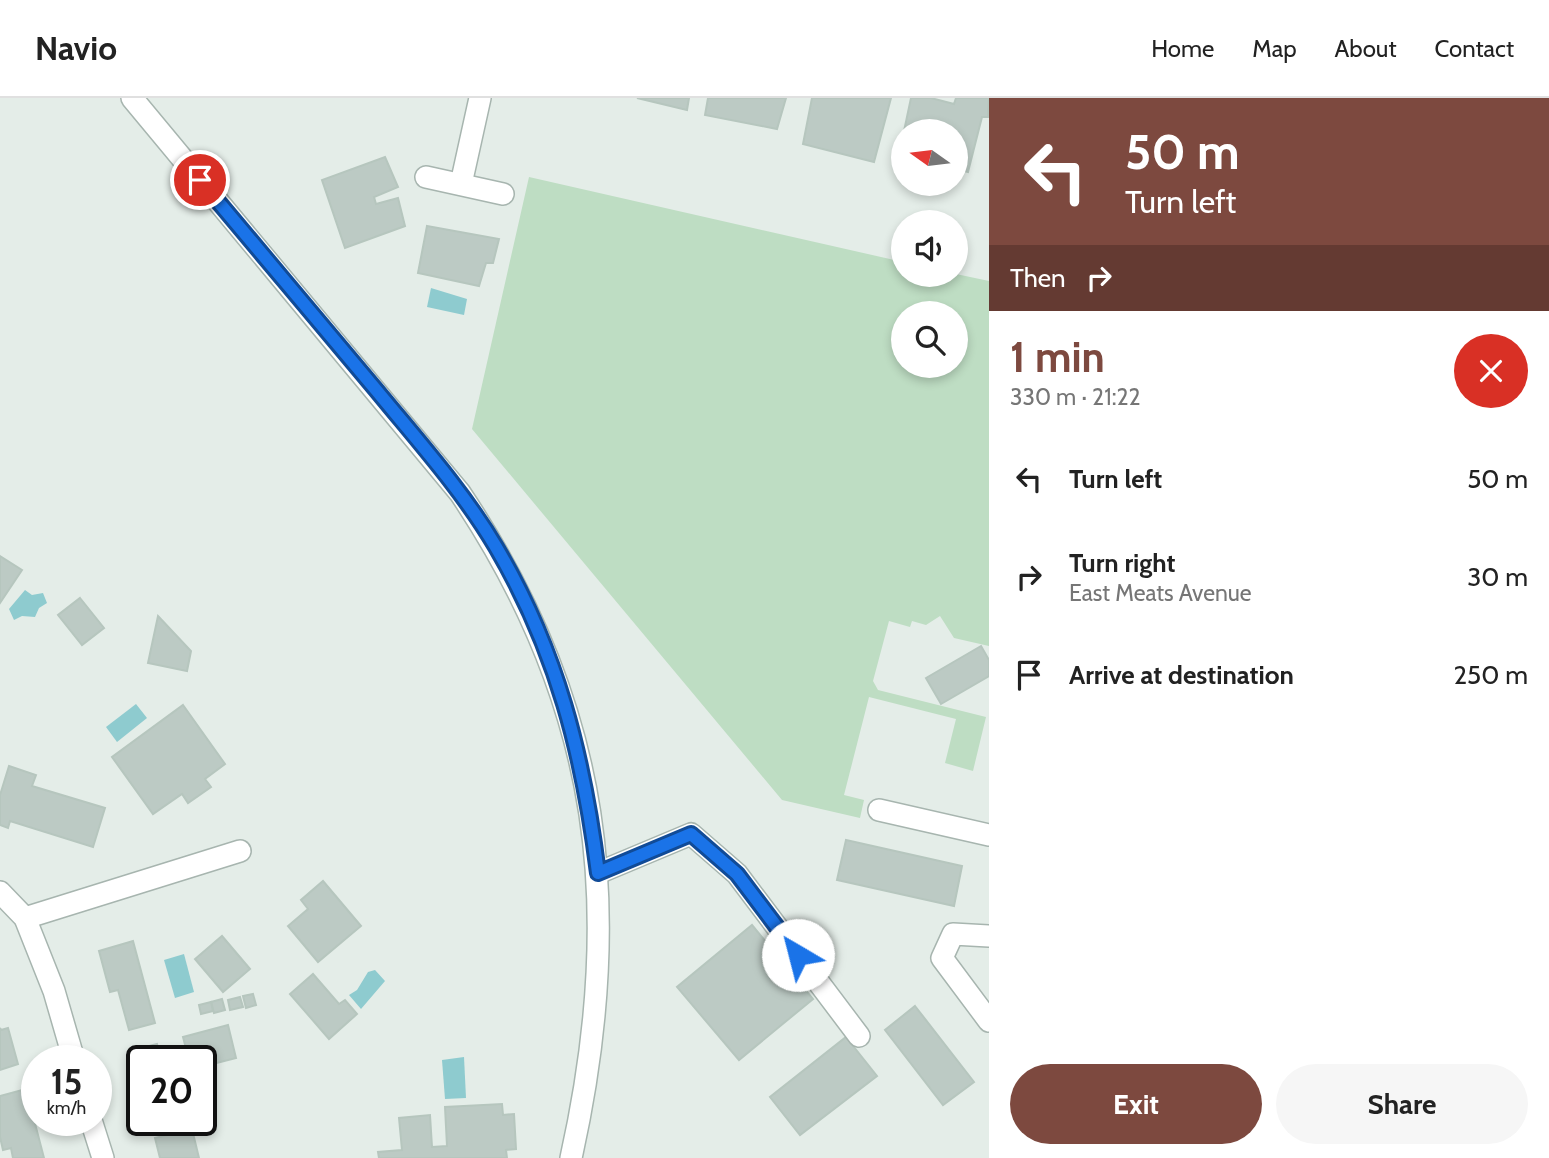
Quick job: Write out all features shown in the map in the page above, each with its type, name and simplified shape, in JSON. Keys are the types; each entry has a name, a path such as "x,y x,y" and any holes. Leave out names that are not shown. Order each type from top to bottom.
{"street":[{"path":"132,98 460,493 496,547 530,616 572,723 592,821 598,873 595,1017 590,1069 571,1158"},
{"path":"461,184 480,98"},
{"path":"426,177 503,194"},
{"path":"879,810 987,828"},
{"path":"598,873 691,834 737,874 859,1036"},
{"path":"25,918 240,851"},
{"path":"0,892 25,918 54,990 70,1045"},
{"path":"989,936 953,934 942,958 989,1021"},
{"path":"96,1136 103,1158"}],"green space":[{"path":"529,177 891,259 891,287 968,287 968,277 989,281 989,646 954,638 940,616 926,625 912,621 910,627 889,621 873,681 878,690 986,717 973,771 945,763 956,719 869,697 844,795 864,800 860,818 782,800 472,429"}],"water":[{"path":"431,288 467,299 464,315 427,307"},
{"path":"25,590 32,595 43,593 47,603 39,608 35,617 22,616 14,620 9,609"},
{"path":"136,704 147,718 117,742 106,727"},
{"path":"184,954 194,992 175,998 164,960"},
{"path":"375,970 385,981 361,1009 349,995 357,990 368,972"},
{"path":"464,1057 466,1098 445,1099 442,1060"}],"building":[{"path":"637,98 689,98 687,110"},
{"path":"708,98 786,98 777,129 705,115"},
{"path":"812,98 891,98 874,162 803,144"},
{"path":"911,98 931,98 954,104 956,98 989,98 988,117 982,117 968,172 968,119 907,119"},
{"path":"385,157 398,187 374,197 376,204 398,198 405,226 345,248 322,180"},
{"path":"427,226 499,239 493,263 486,263 479,286 418,273"},
{"path":"0,556 22,570 0,603"},
{"path":"80,598 104,628 82,645 58,615"},
{"path":"158,616 191,651 187,671 148,663"},
{"path":"981,646 989,660 989,676 941,704 926,678"},
{"path":"183,705 225,764 205,779 211,787 188,803 182,794 153,814 112,757"},
{"path":"9,766 36,775 32,786 105,808 93,847 10,821 8,828 0,825 0,795"},
{"path":"846,840 962,866 954,906 837,880"},
{"path":"323,881 361,926 318,962 288,926 308,909 301,900"},
{"path":"752,925 813,999 739,1060 677,987"},
{"path":"222,936 250,969 223,992 195,959"},
{"path":"133,941 155,1023 129,1030 118,990 110,992 99,951"},
{"path":"313,974 339,1004 345,1000 357,1014 329,1039 290,994"},
{"path":"253,994 256,1005 246,1008 243,996"},
{"path":"240,997 243,1007 230,1010 228,1000"},
{"path":"222,999 225,1010 214,1013 211,1002"},
{"path":"211,1002 213,1011 201,1014 199,1005"},
{"path":"915,1006 974,1082 943,1105 885,1030"},
{"path":"228,1025 236,1058 217,1063 217,1045 185,1045 183,1037"},
{"path":"0,1028 8,1028 18,1064 0,1070"},
{"path":"846,1037 877,1076 800,1135 770,1097"},
{"path":"21,1090 21,1136 38,1136 44,1158 13,1158 11,1148 3,1150 0,1137 0,1096"},
{"path":"502,1104 503,1115 514,1114 516,1149 506,1150 507,1158 379,1158 378,1152 402,1150 399,1118 430,1115 432,1147 447,1146 445,1107"},
{"path":"194,1136 199,1158 160,1158 155,1138"}],"route":[{"path":"200,180 412,433 460,493 496,547 552,666 572,723 592,821 598,873 691,834 737,874 798,955"}]}
